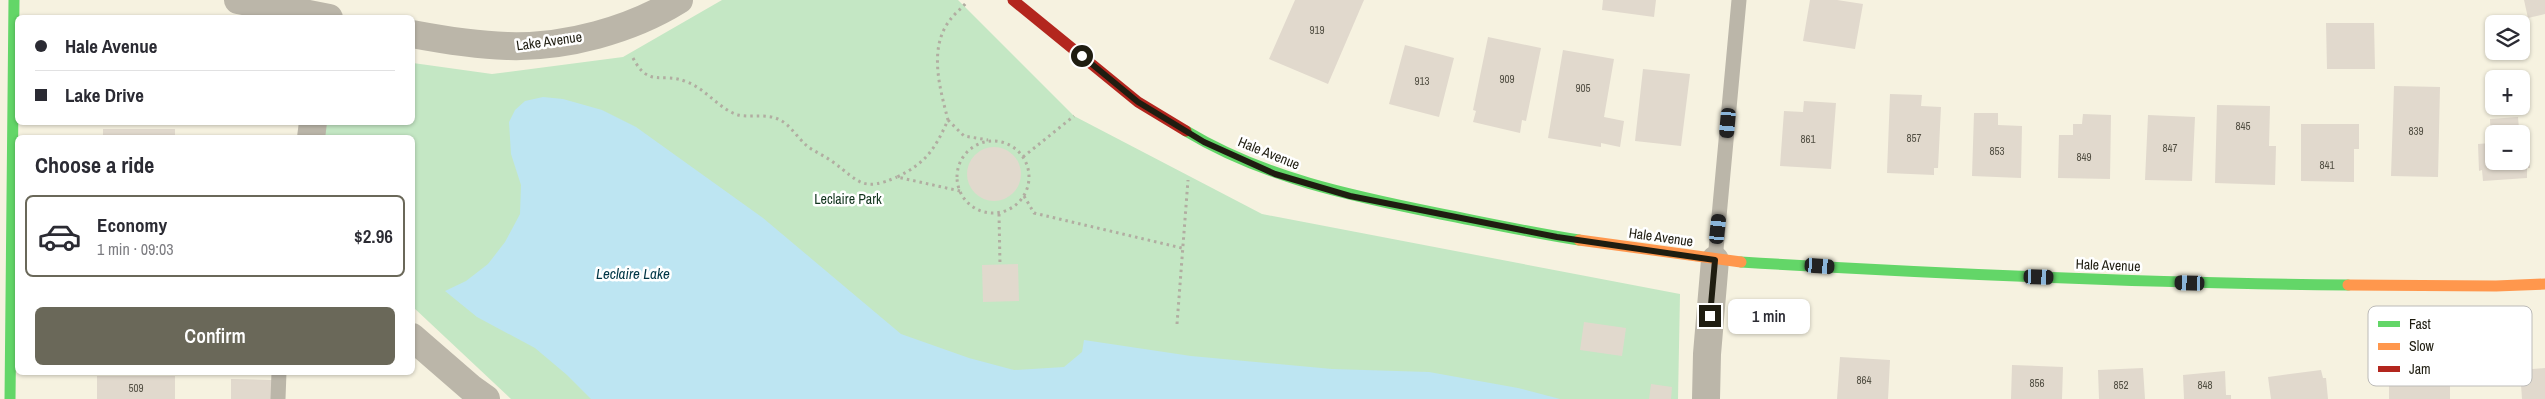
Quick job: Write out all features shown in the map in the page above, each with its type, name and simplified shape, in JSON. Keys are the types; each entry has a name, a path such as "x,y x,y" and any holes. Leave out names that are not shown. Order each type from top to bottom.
{"street":[{"path":"10,399 6,252 14,0"},
{"path":"238,0 319,11"},
{"name":"Lake Avenue","path":"415,35 452,42 509,46 557,43 612,30 665,9 679,0"},
{"name":"Hale Avenue","path":"1014,0 1138,102 1204,142 1275,174 1350,196 1557,237 1715,260 1907,272 2190,283 2496,286 2545,284"},
{"path":"1706,399 1707,354 1715,260"},
{"path":"415,340 486,399"}],"lane":[{"path":"1715,260 1739,0"},
{"path":"278,399 279,375"}],"path":[{"path":"966,3 949,21 940,42 938,64 940,87 948,120 964,136 991,140 1009,144 1023,157 1029,176 1024,196 1010,209 999,214 982,211 973,207 960,191 957,180 962,158 979,143 991,140"},
{"path":"630,53 639,69 649,77 679,78 696,85 720,104 738,115 764,116 780,120 808,147 860,184 878,185 916,168 930,154 948,120"},
{"path":"1023,157 1074,116"},
{"path":"896,177 960,191"},
{"path":"1177,324 1188,180"},
{"path":"1024,196 1034,213 1182,248"},
{"path":"999,214 1000,265"}],"green space":[{"name":"Leclaire Park","path":"722,0 958,0 1074,116 1262,214 1680,294 1678,399 511,399 415,309 415,135 324,135 325,125 415,125 415,63 492,74 623,57"}],"water":[{"name":"Leclaire Lake","path":"543,97 563,99 602,110 636,127 763,218 901,334 969,358 1014,370 1064,367 1082,352 1084,340 1191,356 1332,369 1429,372 1518,388 1560,399 591,399 567,375 535,348 477,317 445,291 466,281 488,264 505,242 520,214 521,185 511,154 509,122 515,110 525,101"}],"building":[{"path":"1295,0 1364,0 1328,84 1269,59"},
{"path":"1603,0 1656,0 1654,17 1602,10"},
{"path":"1810,0 1837,0 1863,4 1855,49 1803,41"},
{"path":"2524,0 2545,0 2545,14 2530,18 2530,15 2527,15"},
{"path":"2326,23 2374,23 2375,69 2327,69"},
{"path":"1488,37 1541,48 1526,121 1522,120 1520,133 1473,122 1476,111 1473,110"},
{"path":"1405,45 1454,58 1439,117 1389,104"},
{"path":"1563,50 1614,59 1604,117 1624,121 1620,147 1601,143 1601,147 1548,138"},
{"path":"1643,69 1690,74 1681,146 1635,141"},
{"path":"2394,86 2440,87 2438,177 2391,176"},
{"path":"1890,94 1922,95 1921,106 1941,107 1938,168 1934,168 1934,175 1887,173"},
{"path":"1804,101 1836,103 1831,169 1780,166 1784,111 1803,112"},
{"path":"2217,105 2270,106 2269,146 2276,146 2275,185 2215,183"},
{"path":"1974,113 1998,113 1998,125 2022,126 2021,178 1972,176"},
{"path":"2083,114 2111,115 2110,179 2058,178 2059,135 2073,135 2073,124 2082,124"},
{"path":"2148,115 2195,117 2192,181 2145,180"},
{"path":"2518,117 2519,125 2490,125 2490,119"},
{"path":"2301,124 2359,124 2359,149 2354,149 2354,182 2301,181"},
{"path":"103,129 175,129 175,135 103,135"},
{"path":"2485,143 2485,170 2527,170 2527,178 2483,181 2482,170 2479,171 2478,144"},
{"path":"989,147 999,147 1009,151 1017,159 1021,174 1017,189 1009,197 999,201 989,201 979,197 971,189 967,179 967,169 971,159 979,151"},
{"path":"1018,264 1019,301 983,302 982,265"},
{"path":"1584,322 1626,328 1622,356 1580,350"},
{"path":"1840,357 1890,360 1888,399 1837,399"},
{"path":"2012,365 2063,367 2062,399 2011,399"},
{"path":"2143,368 2145,399 2099,399 2098,370"},
{"path":"2545,368 2545,399 2522,399 2521,386 2532,386 2532,369"},
{"path":"2321,370 2323,378 2326,378 2328,399 2271,399 2268,377"},
{"path":"2225,371 2226,395 2231,395 2231,399 2184,399 2183,375"},
{"path":"97,376 175,376 175,399 97,399"},
{"path":"231,379 272,380 272,399 231,399"},
{"path":"1651,384 1672,387 1671,399 1649,399"},
{"path":"2389,386 2450,386 2450,399 2389,399"}],"traffic: fast":[{"path":"10,399 14,0"},
{"path":"1186,131 1246,161 1309,183 1408,207 1579,240"},
{"path":"1741,262 2044,277 2348,285"}],"traffic: slow":[{"path":"1579,240 1741,262"},
{"path":"2348,285 2496,286 2545,284"}],"traffic: jam":[{"path":"1013,0 1138,102 1186,131"}],"route":[{"path":"1082,56 1138,102 1204,142 1275,174 1350,196 1557,237 1715,260 1710,316"}]}
